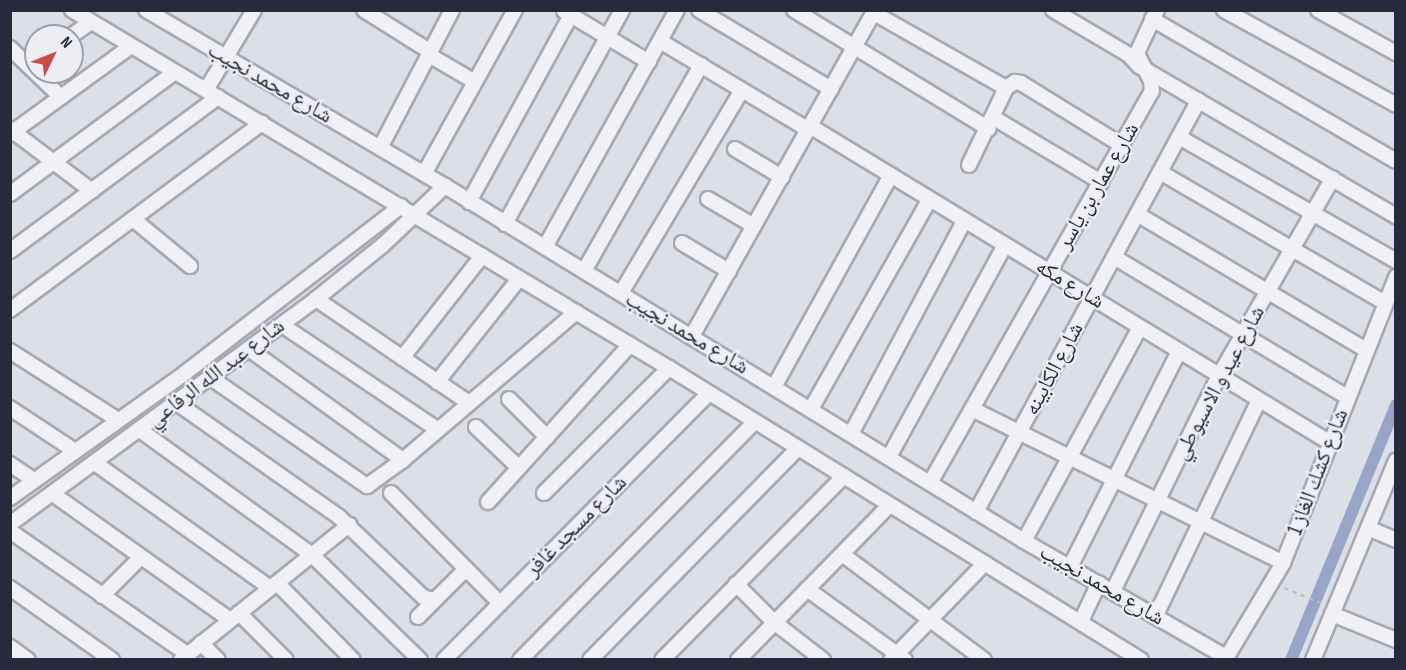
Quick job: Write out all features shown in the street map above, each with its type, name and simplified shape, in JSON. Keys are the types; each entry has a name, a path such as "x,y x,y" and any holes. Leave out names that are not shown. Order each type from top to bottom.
{"street":[{"name":"شارع محمد نجيب","path":"72,10 669,368 1081,621 1136,658"},
{"name":"شارع محمد نجيب","path":"146,10 445,186 1024,541 1156,615 1225,658"},
{"path":"10,251 92,191 212,94 226,57 254,10"},
{"path":"364,10 475,82"},
{"path":"380,148 452,10"},
{"path":"424,174 515,10"},
{"path":"505,224 622,10"},
{"path":"545,247 677,10"},
{"path":"699,10 831,89"},
{"path":"794,10 854,48 1101,182"},
{"path":"1053,10 1129,55 1145,69 1395,216"},
{"path":"1224,10 1395,105"},
{"path":"1318,10 1395,53"},
{"path":"692,336 874,12 1006,88"},
{"path":"469,202 568,13 649,62"},
{"path":"1156,13 1395,161"},
{"name":"شارع عمار بن ياسر","path":"930,483 1048,271 1123,146 1152,91 1139,58 1138,47 1156,13"},
{"path":"84,27 91,22"},
{"name":"شارع مكه","path":"660,41 930,198 1329,442"},
{"path":"92,191 12,132 131,46"},
{"path":"10,48 24,57"},
{"path":"584,271 701,66"},
{"path":"10,194 175,72"},
{"path":"969,165 1006,88 1015,82 1021,83 1123,146"},
{"path":"50,84 61,97"},
{"path":"621,293 742,90"},
{"name":"شارع الكابينه","path":"976,512 1199,100"},
{"path":"10,310 262,123"},
{"path":"1179,137 1395,261"},
{"path":"735,149 782,177"},
{"path":"1160,172 1292,251 1385,303"},
{"path":"774,387 891,175"},
{"name":"شارع عيد و الاسيوطي","path":"1113,591 1220,376 1333,178"},
{"name":"شارع عبد الله الرفاعي","path":"10,525 316,299 416,215 445,186"},
{"path":"811,409 930,198"},
{"path":"708,199 754,226"},
{"name":"شارع عبد الله الرفاعي","path":"10,498 194,366 401,206"},
{"path":"1137,214 1366,350"},
{"path":"133,219 190,266"},
{"path":"851,434 965,220"},
{"path":"682,243 729,272"},
{"path":"889,457 1005,245"},
{"path":"402,358 482,256"},
{"path":"1114,257 1347,397"},
{"name":"شارع كشك الغاز 1","path":"1225,658 1283,563 1395,276"},
{"path":"437,382 519,279"},
{"path":"316,299 469,404"},
{"path":"211,378 367,486 403,460 576,312"},
{"path":"282,325 438,430"},
{"path":"1024,541 1140,327"},
{"path":"488,502 630,345"},
{"path":"249,349 403,460"},
{"path":"10,351 118,420"},
{"path":"1070,567 1179,351"},
{"path":"544,493 669,368"},
{"name":"شارع مسجد غافر","path":"444,660 709,393"},
{"path":"509,399 547,437"},
{"path":"1156,615 1259,400"},
{"path":"177,403 349,525 423,597 432,600"},
{"path":"10,408 75,451"},
{"path":"972,409 1068,459 1283,563"},
{"path":"520,660 755,422"},
{"path":"476,427 519,468"},
{"path":"140,430 312,555 420,660"},
{"path":"590,660 798,448"},
{"path":"1313,660 1368,528 1392,481 1395,461"},
{"path":"95,463 274,585 353,660"},
{"path":"10,464 34,480"},
{"path":"662,660 844,476"},
{"path":"391,493 500,603"},
{"path":"53,494 141,558 234,617 286,660"},
{"path":"740,659 890,505"},
{"path":"10,531 184,657 349,525"},
{"path":"1368,528 1395,540"},
{"path":"842,554 984,660"},
{"path":"102,596 141,558"},
{"path":"807,589 898,658 930,620 985,563"},
{"path":"417,617 466,569"},
{"path":"1081,621 1100,583"},
{"path":"736,584 774,622 823,660"},
{"path":"10,588 112,660"},
{"path":"1332,614 1395,640"},
{"path":"201,643 218,660"},
{"path":"10,647 28,660"}],"path":[{"path":"1281,587 1309,598"}],"waterway":[{"path":"1291,660 1396,405"}]}
